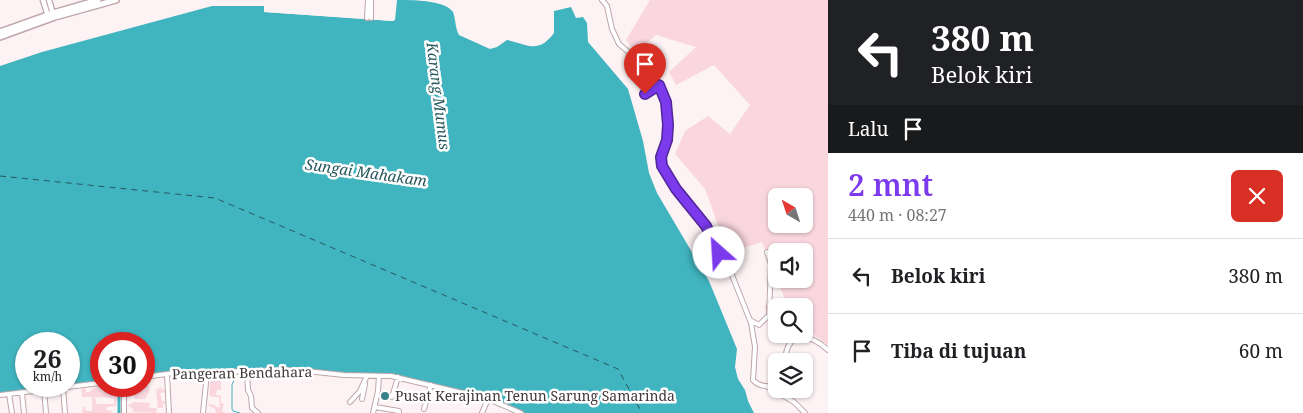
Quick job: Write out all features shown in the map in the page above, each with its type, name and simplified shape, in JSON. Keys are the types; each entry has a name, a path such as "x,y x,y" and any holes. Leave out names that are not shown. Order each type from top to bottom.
{"highway":[{"path":"0,32 98,0"},
{"path":"0,37 51,16 110,1"}],"main road":[{"path":"42,0 51,16"},
{"path":"49,0 51,16"}],"street":[{"path":"369,18 370,0"},
{"path":"602,0 607,6 612,29 619,44 644,65 659,85 666,102 668,125 667,140 661,157 662,166 676,189 706,226 716,248 730,270 750,320 755,347 753,380 794,402 805,413"},
{"path":"645,94 659,85"},
{"path":"750,320 759,325 769,315 771,264 767,252"},
{"path":"730,270 735,274"},
{"path":"787,353 788,346 795,339 800,338 811,339 827,349 828,356"},
{"name":"Pangeran Bendahara","path":"155,376 297,370 366,377 398,377 488,399 521,413"},
{"path":"247,372 252,408 258,413"},
{"path":"203,413 207,373"},
{"path":"167,374 169,413"},
{"path":"373,413 379,376"},
{"path":"362,398 366,377"},
{"path":"350,402 360,391 366,377"},
{"path":"392,397 398,377"},
{"path":"424,409 431,385"},
{"path":"9,394 12,413"},
{"path":"0,395 15,394"},
{"path":"22,397 24,413"},
{"path":"45,397 46,413"},
{"path":"64,397 65,413"},
{"path":"124,397 124,413"},
{"path":"482,413 488,399"},
{"path":"374,407 399,411 399,413"}],"shaded area":[{"path":"650,0 828,0 828,345 813,334 813,298 785,298 781,288 813,288 813,243 768,243 768,257 762,242 728,253 705,189 675,154 685,131 708,116 730,134 750,105 714,65 676,85 669,72 696,47 656,35 636,52 626,40"},
{"path":"211,376 221,376 221,390 217,390 216,395 221,396 221,403 224,404 222,411 224,413 216,413 215,409 208,405 220,407 219,397 209,395"},
{"path":"161,387 163,390 167,389 167,392 160,393 162,401 168,403 163,404 163,408 158,408 156,390"},
{"path":"85,388 86,392 90,392 90,397 82,397 81,389"},
{"path":"92,397 95,397 113,397 117,397 116,406 107,407 106,410 112,411 111,413 83,413 81,410 85,406 86,411 92,411","holes":["95,397 114,398 114,404 96,404"]},
{"path":"134,397 146,397 145,399 135,399"},
{"path":"133,402 150,403 149,408 157,408 156,413 133,412 133,409 127,405"}],"water":[{"path":"397,0 411,0 443,5 453,12 459,35 490,49 497,47 507,40 527,46 543,44 554,33 554,11 571,7 576,18 583,17 587,23 588,42 628,89 643,141 649,173 657,193 709,281 737,349 735,367 738,379 745,390 754,413 525,413 503,404 390,375 348,374 297,369 205,372 155,376 155,332 90,332 90,384 80,384 80,332 15,332 15,391 0,393 0,66 42,52 212,6 264,6 264,12 395,20"}],"pier":[{"path":"264,6 266,6 266,9 393,18 394,16 393,21 264,12"}],"waterway":[{"path":"237,372 232,385 232,409 240,413"},
{"path":"119,397 119,413"}],"ferry route":[{"path":"0,176 215,198 618,369 642,413"}],"place":[{"name":"Pusat Kerajinan Tenun Sarung Samarinda","path":"385,396"}],"route":[{"path":"645,94 659,85 664,94 668,132 661,157 662,166 676,189 706,226 719,253"}],"water label":[{"name":"Karang Mumus","path":"438,96"},
{"name":"Sungai Mahakam","path":"366,173"}]}
